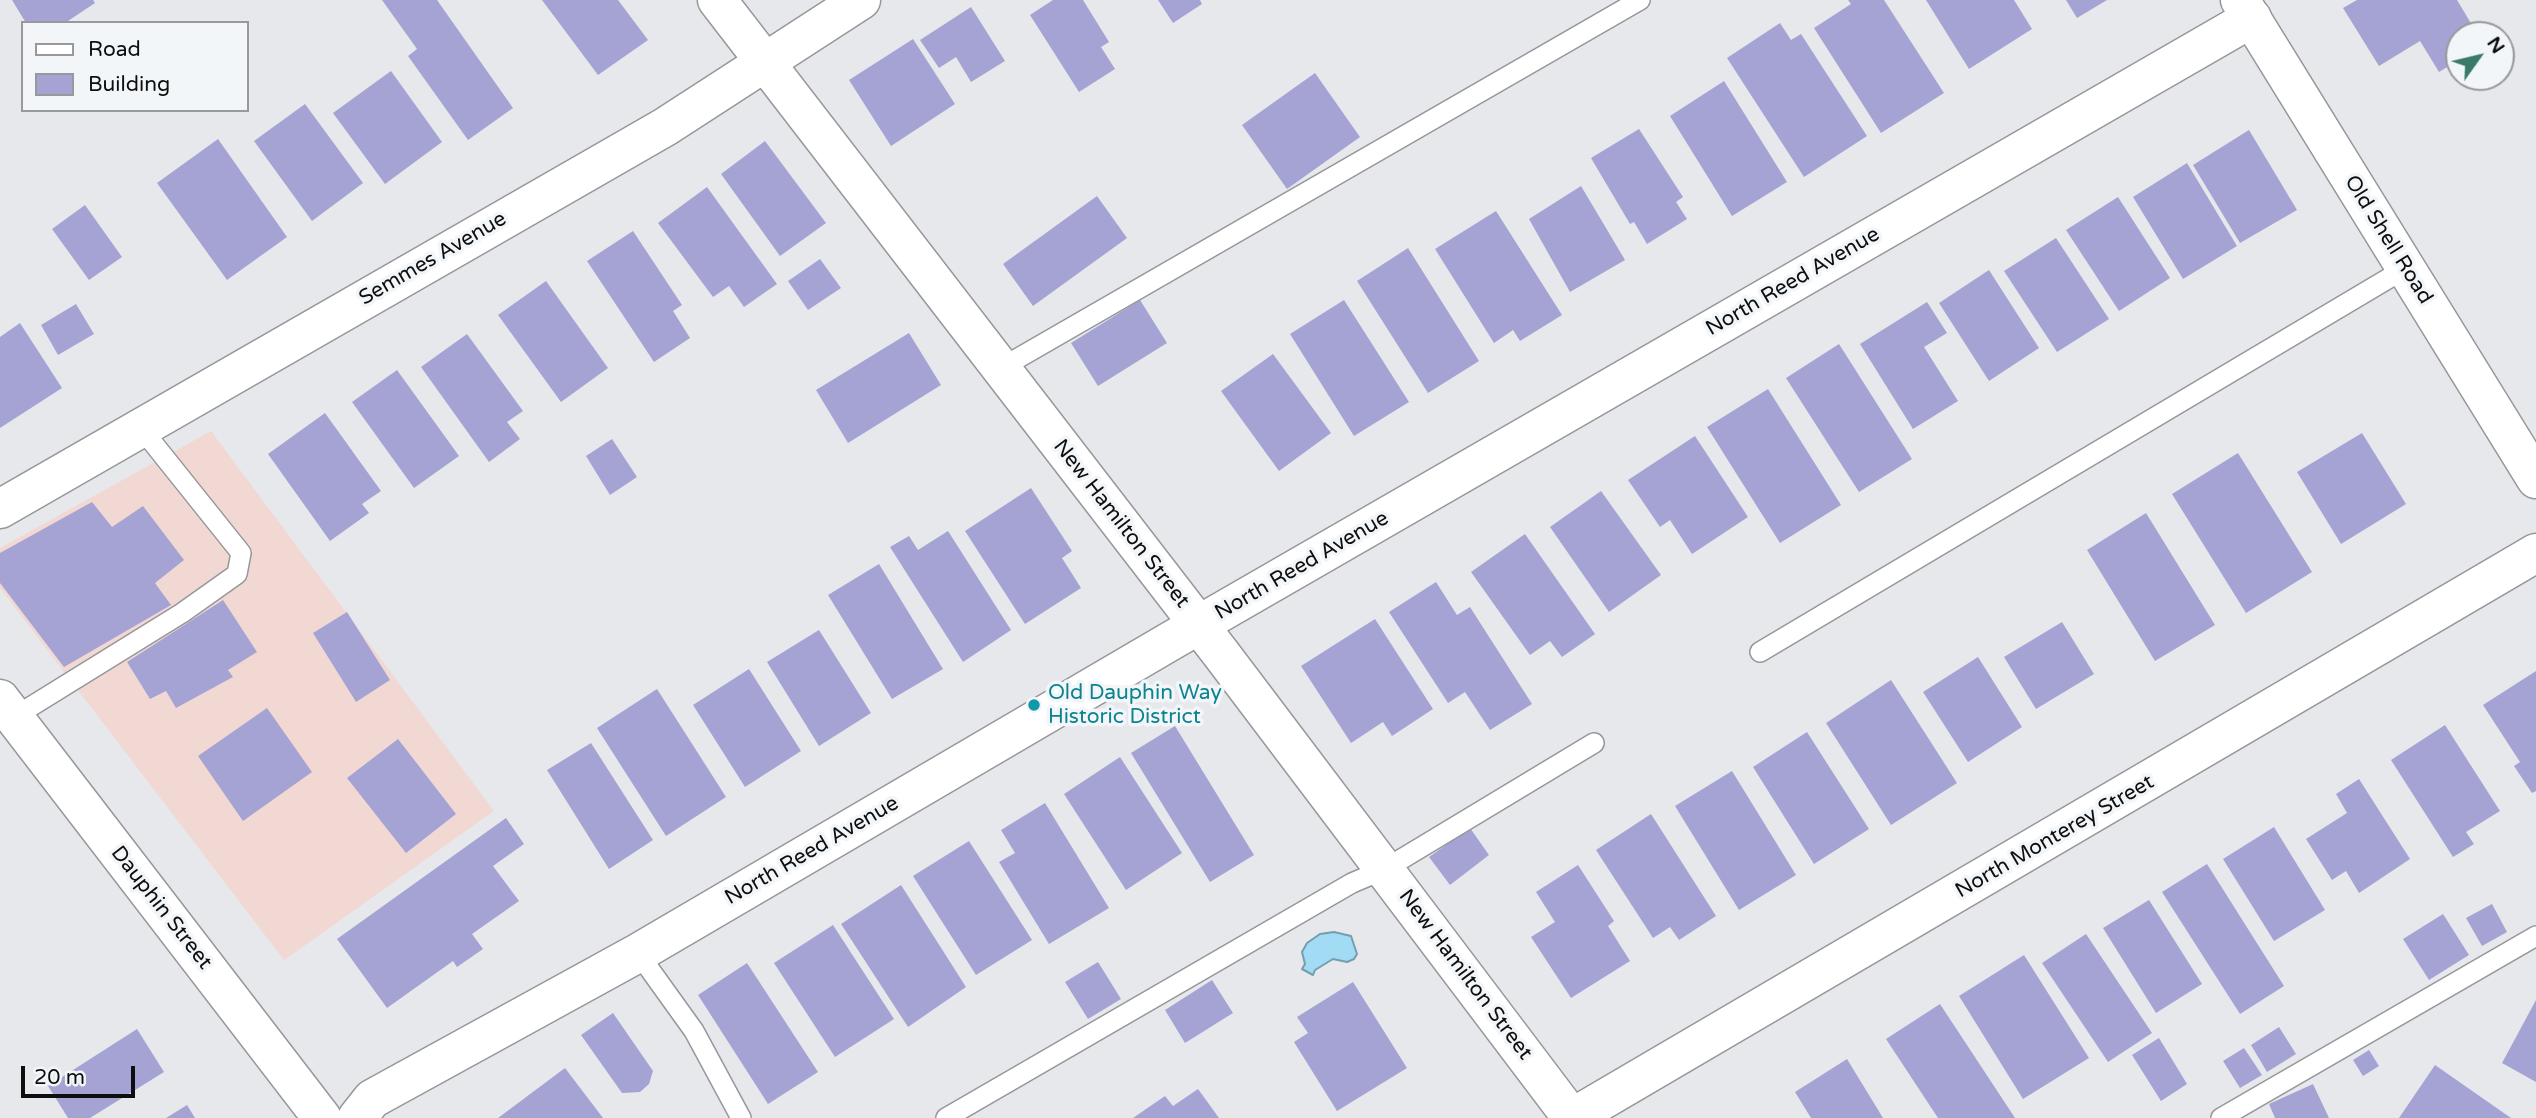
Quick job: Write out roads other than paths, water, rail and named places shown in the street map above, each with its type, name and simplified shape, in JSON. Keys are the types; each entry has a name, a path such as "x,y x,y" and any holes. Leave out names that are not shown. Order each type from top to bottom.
{"street":[{"name":"New Hamilton Street","path":"717,0 1199,625 1572,1118"},
{"name":"Semmes Avenue","path":"0,509 665,127 861,0"},
{"name":"Old Shell Road","path":"2246,9 2536,479"},
{"name":"North Reed Avenue","path":"357,1118 372,1098 638,953 2246,9"},
{"name":"North Monterey Street","path":"1572,1118 2536,553"},
{"name":"Dauphin Street","path":"7,708 322,1118"}],"lane":[{"path":"1001,368 1640,0"},
{"path":"1759,652 2406,268"},
{"path":"7,708 182,613 237,573 241,553 141,428"},
{"path":"946,1118 1340,890 1385,869 1594,743"},
{"path":"2221,1118 2536,936"},
{"path":"638,953 694,1031 741,1118"}],"water":[{"path":"1334,932 1351,936 1357,954 1354,959 1347,962 1333,959 1315,970 1313,975 1302,969 1305,964 1302,952 1307,943 1320,934"}],"place":[{"name":"Old Dauphin Way Historic District","path":"1034,705"}]}
